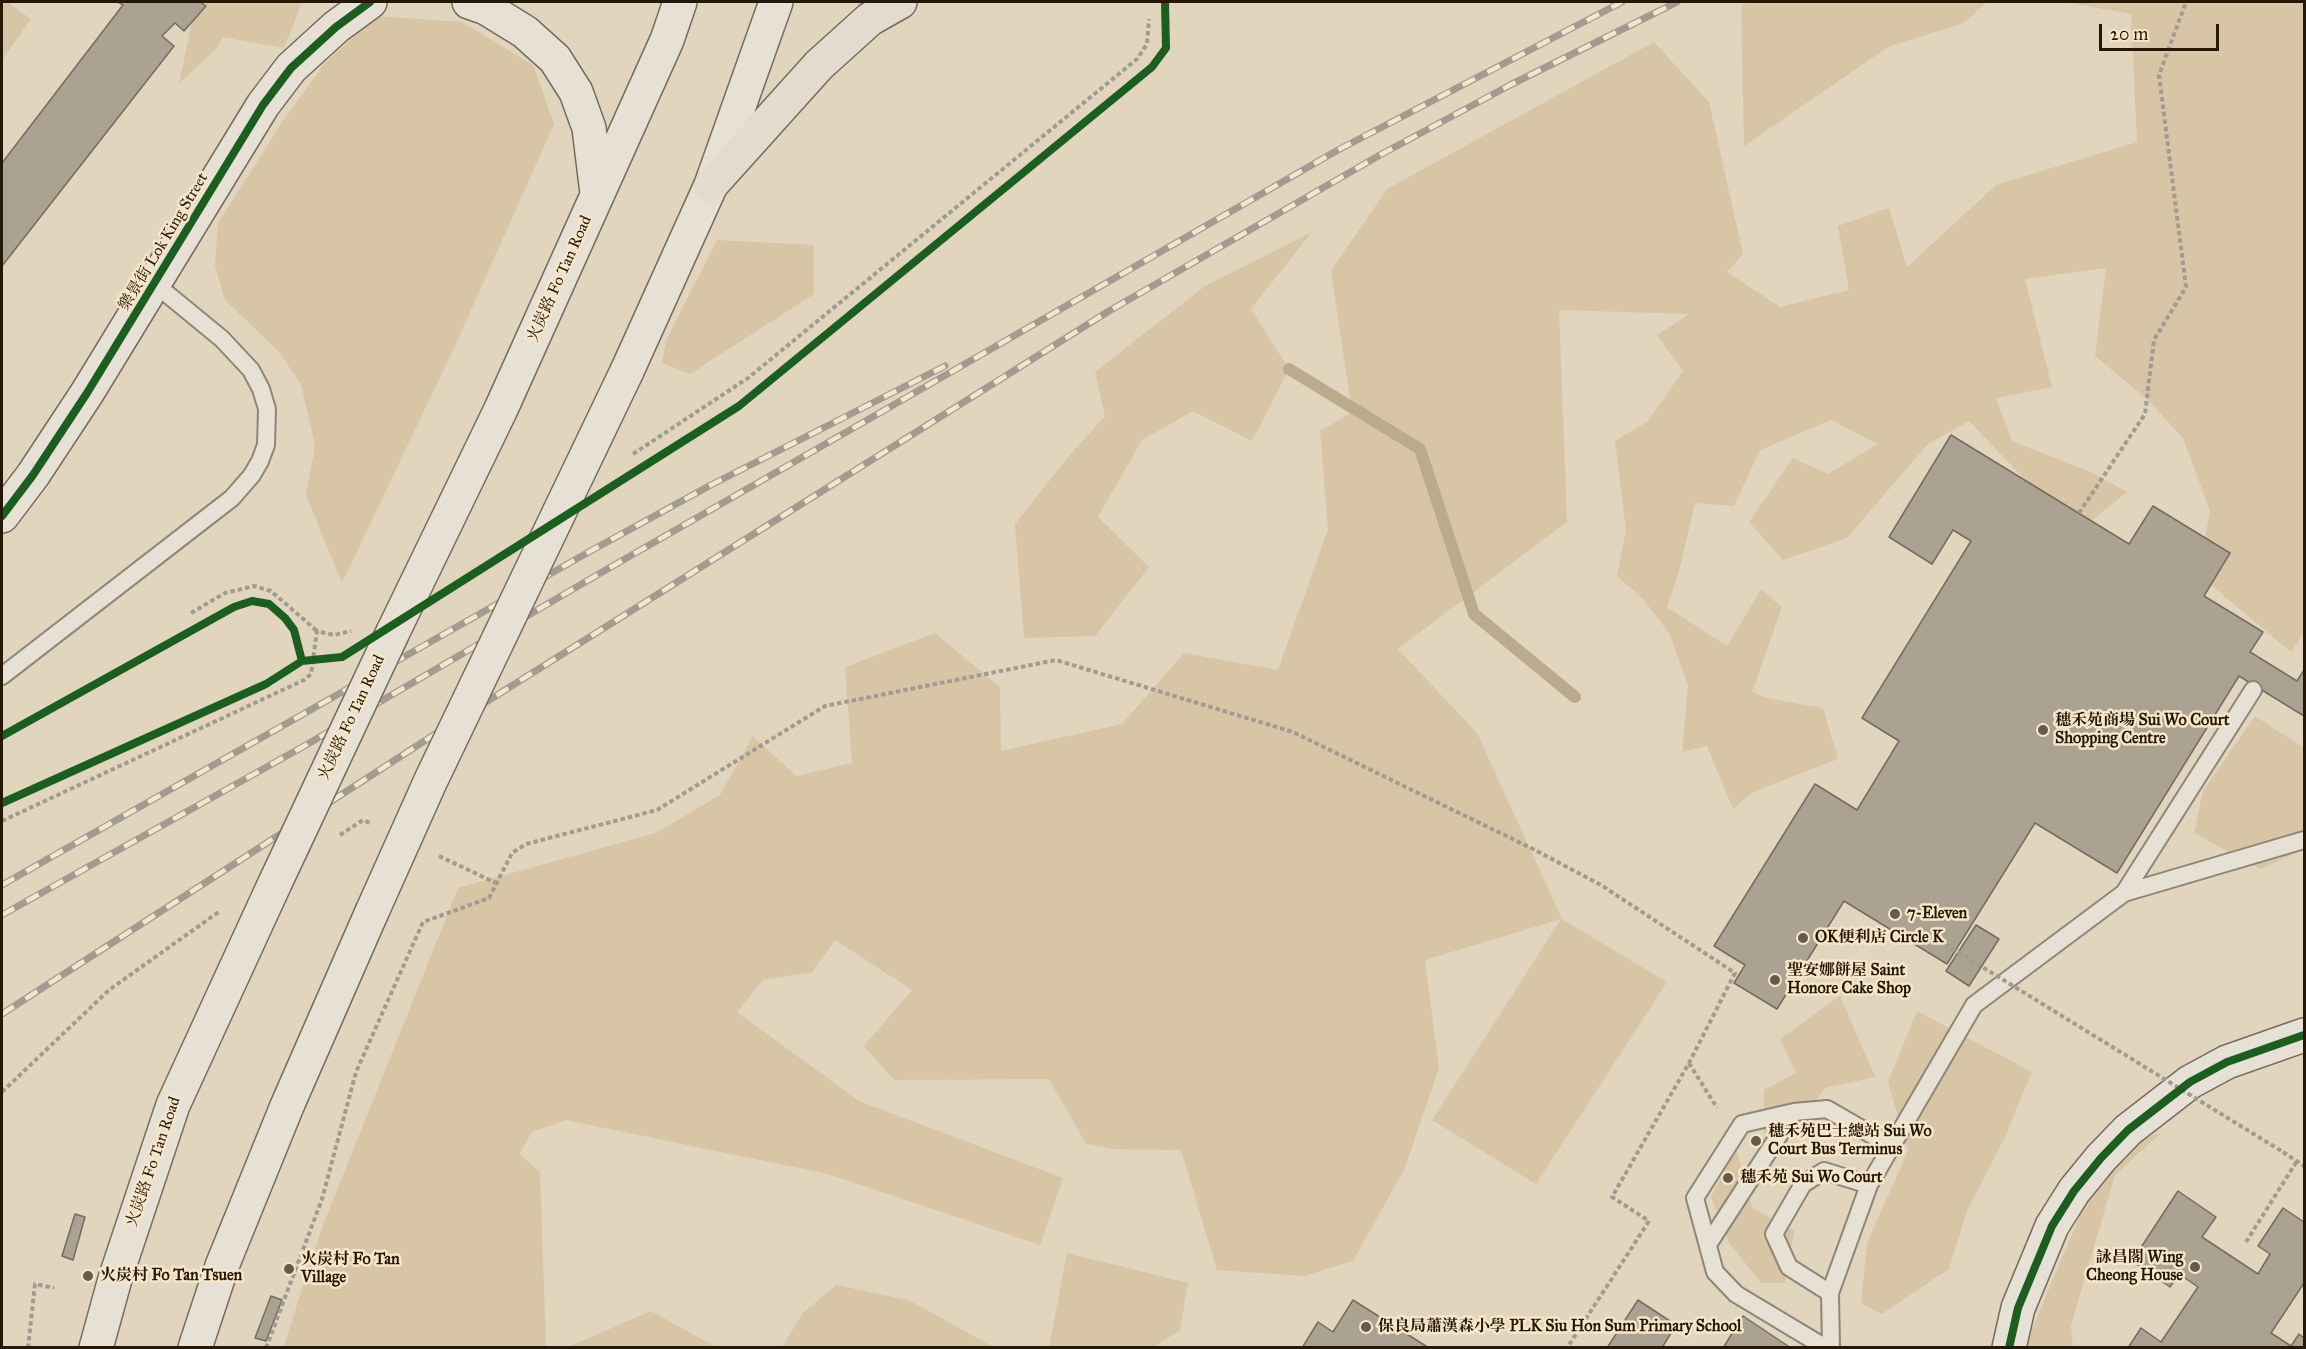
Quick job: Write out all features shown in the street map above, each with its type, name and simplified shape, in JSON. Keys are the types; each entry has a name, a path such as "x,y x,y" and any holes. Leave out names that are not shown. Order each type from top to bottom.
{"highway":[{"path":"711,185 819,65 870,19 900,2"}],"main road":[{"name":"樂景街 Lok King Street","path":"2,516 33,475 75,411 263,105 291,68 336,27 370,2"},
{"path":"469,2 486,8 525,32 555,59 576,92 589,128 597,195"},
{"name":"火炭路 Fo Tan Road","path":"96,1347 115,1280 173,1106 393,632 501,409 667,40 680,2"},
{"path":"195,1347 222,1266 286,1106 371,914 431,780 627,371 711,185 776,2"},
{"path":"2009,1347 2018,1308 2052,1226 2074,1191 2101,1158 2128,1130 2190,1083 2227,1062 2304,1035"}],"lane":[{"path":"2,676 232,498 260,462 266,445 267,409 261,389 251,370 222,339 155,284"},
{"path":"2124,893 2253,690"},
{"path":"1831,1347 1830,1293 1869,1185 1974,1005 2124,893 2304,840"},
{"path":"1826,1347 1736,1294 1715,1272 1695,1198 1742,1125 1794,1112 1827,1109 1893,1146"},
{"path":"1709,1243 1794,1112"},
{"path":"1830,1293 1789,1267 1774,1234 1803,1184 1824,1171 1869,1185"}],"path":[{"path":"2079,513 2145,414 2154,340 2186,287 2159,75 2186,2"},
{"path":"633,454 748,378 1137,59 1147,44 1149,19"},
{"path":"191,613 232,590 254,586 271,591 317,631 334,635 354,630"},
{"path":"2,821 304,680 311,674 317,631"},
{"path":"302,661 322,658"},
{"path":"266,1347 322,1199 356,1072 423,922 489,898 512,853 526,844 657,810 825,706 1056,660 1293,732 1533,849 1601,885 1735,973 1689,1063 1612,1197 1649,1221 1567,1347"},
{"path":"335,838 363,820"},
{"path":"2,1092 109,990 221,910"},
{"path":"1945,944 2304,1166"},
{"path":"1689,1063 1735,1136"},
{"path":"2246,1242 2297,1161"},
{"path":"28,1347 35,1284 54,1288"}],"shaded area":[{"path":"2,2 7,2 31,19 2,60"},
{"path":"196,2 302,2 284,48 223,37 217,48 179,84"},
{"path":"1750,2 1987,2 1964,23 1888,47 1744,146 1741,5"},
{"path":"2065,2 2304,2 2304,633 2291,652 2198,574 2210,511 2183,438 2146,398 2095,356 2106,268 2025,279 2052,387 1996,398 2012,441 2091,472 2127,492 2076,533 1969,421 1928,444 1847,538 1783,560 1749,522 1793,458 1828,474 1878,444 1831,420 1760,450 1734,506 1695,503 1679,571 1667,607 1727,646 1761,590 1782,607 1752,692 1771,699 1823,708 1838,759 1753,792 1733,809 1707,746 1682,752 1688,685 1669,633 1643,599 1617,576 1626,531 1615,441 1647,422 1683,371 1657,335 1689,314 1559,310 1567,522 1398,649 1477,733 1562,919 1667,982 1536,1184 1432,1120 1561,919 1425,960 1439,1068 1404,1170 1353,1261 1304,1276 1217,1270 1181,1150 1113,1149 1086,1144 1049,1079 894,1080 864,1046 912,990 835,940 812,972 763,980 737,1012 859,1101 1063,1178 1040,1245 828,1174 566,1120 532,1132 519,1154 540,1172 546,1347 283,1348 323,1225 458,888 656,833 720,795 753,736 796,776 852,763 845,667 935,633 1000,687 1001,751 1122,724 1184,653 1278,670 1328,529 1320,431 1352,412 1331,271 1387,189 1654,42 1709,102 1743,254 1727,272 1780,307 1849,290 1838,226 1889,208 1907,267 1996,185 2137,142 2131,14"},
{"path":"376,16 462,22 533,65 554,124 454,348 342,583 306,495 315,446 301,384 278,351 225,300 215,266 218,223 283,121 324,64"},
{"path":"1312,232 1251,309 1289,369 1252,441 1193,411 1142,440 1098,517 1149,567 1095,636 1024,638 1015,524 1069,456 1105,416 1095,372 1205,286"},
{"path":"717,240 813,245 814,294 690,374 662,363 666,341"},
{"path":"2255,716 2304,748 2304,849 2261,869 2194,833 2203,791"},
{"path":"1840,996 1875,1077 1825,1088 1793,1131 1764,1134 1764,1090 1796,1073 1780,1039"},
{"path":"1917,1011 2032,1072 2004,1139 1967,1211 1949,1269 1882,1314 1861,1303 1867,1243 1908,1151 1888,1082"},
{"path":"2162,1132 2115,1175 2071,1326 2073,1347 2024,1348 2087,1199 2130,1144"},
{"path":"1736,1148 1752,1208 1794,1231 1785,1283 1761,1283 1728,1241 1711,1197"},
{"path":"1067,1253 1188,1283 1180,1330 1154,1347 1049,1347"},
{"path":"836,1285 908,1300 994,1347 782,1347 803,1313"},
{"path":"651,1311 716,1347 568,1347"}],"building":[{"path":"118,2 200,2 206,6 184,31 175,23 162,36 174,46 2,266 2,163 123,5"},
{"name":"穗禾苑商場 Sui Wo Court Shopping Centre","path":"1951,435 2129,544 2153,506 2230,553 2204,596 2263,632 2250,652 2297,681 2304,670 2304,716 2239,676 2117,873 2035,823 1947,964 1844,901 1777,1009 1734,983 1745,965 1714,946 1815,784 1857,810 1899,741 1862,718 1971,541 1953,530 1932,564 1889,537"},
{"path":"1976,925 1999,939 1969,986 1946,971"},
{"name":"詠昌閣 Wing Cheong House","path":"2178,1191 2216,1217 2202,1237 2258,1274 2270,1254 2258,1246 2283,1208 2304,1222 2304,1283 2271,1333 2291,1346 2299,1334 2304,1338 2304,1348 2128,1348 2141,1328 2161,1342 2198,1287 2179,1274 2170,1287 2132,1261"},
{"path":"75,1214 85,1217 73,1260 62,1256"},
{"path":"271,1296 282,1300 266,1341 255,1338"},
{"name":"保良局蕭漢森小學 PLK Siu Hon Sum Primary School","path":"1353,1300 1429,1348 1302,1348 1318,1322 1333,1332"},
{"path":"1638,1300 1676,1325 1663,1346 1665,1348 1607,1348"},
{"path":"1743,1316 1791,1348 1723,1348"}],"waterway":[{"path":"1289,369 1420,449 1474,614 1575,697"}],"railway":[{"path":"2,915 306,745 604,571 1338,150 1622,2"},
{"path":"2,1014 443,729 1109,311 1380,155 1512,84 1677,2"},
{"path":"2,885 587,553 709,486 945,366"}],"cycle path":[{"path":"2,516 33,475 87,393 263,105 291,68 336,27 370,2"},
{"path":"2,803 266,684 302,661 342,657 739,406 1152,67 1166,48 1165,2"},
{"path":"2,736 234,607 252,601 269,604 285,618 294,630 302,661"},
{"path":"2009,1348 2018,1308 2052,1226 2074,1191 2101,1158 2128,1130 2190,1082 2227,1062 2304,1035"}],"place":[{"name":"穗禾苑商場 Sui Wo Court Shopping Centre","path":"2043,730"},
{"name":"7-Eleven","path":"1895,914"},
{"name":"OK便利店 Circle K","path":"1803,938"},
{"name":"聖安娜餅屋 Saint Honore Cake Shop","path":"1775,980"},
{"name":"穗禾苑巴士總站 Sui Wo Court Bus Terminus","path":"1756,1141"},
{"name":"穗禾苑 Sui Wo Court","path":"1728,1178"},
{"name":"詠昌閣 Wing Cheong House","path":"2195,1267"},
{"name":"火炭村 Fo Tan Village","path":"289,1269"},
{"name":"火炭村 Fo Tan Tsuen","path":"88,1276"},
{"name":"保良局蕭漢森小學 PLK Siu Hon Sum Primary School","path":"1366,1327"}]}
